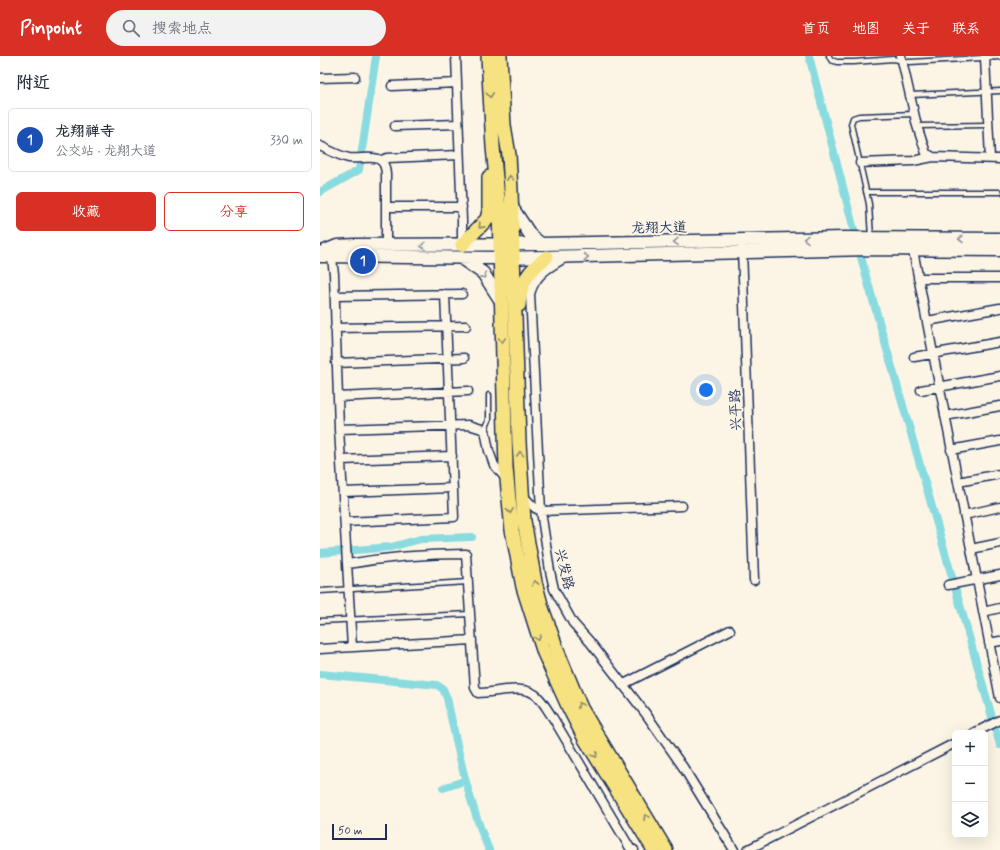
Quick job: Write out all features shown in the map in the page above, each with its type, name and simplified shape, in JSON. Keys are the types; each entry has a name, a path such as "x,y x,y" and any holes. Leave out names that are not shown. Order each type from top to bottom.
{"main road":[{"path":"488,56 493,148 499,210 506,251 516,362 524,521 535,582 542,608 566,673 585,714 653,846"},
{"path":"500,56 511,206 501,301 507,480 512,530 522,587 544,653 559,688 585,739 653,846 666,850"},
{"path":"462,245 487,220 489,165 493,148"},
{"path":"511,206 531,236 541,244"},
{"name":"龙翔大道","path":"911,244 1000,239"},
{"name":"龙翔大道","path":"326,254 461,258 541,244 742,240 847,244"},
{"name":"龙翔大道","path":"326,254 337,246 355,245 462,245 547,257 742,252 868,242 1000,250"},
{"path":"516,362 520,338 519,310 522,289 529,273 547,257"},
{"path":"461,258 483,273 501,301"}],"street":[{"path":"456,56 462,207 462,245"},
{"path":"986,58 990,158"},
{"path":"901,59 924,150 933,158"},
{"path":"320,78 355,77"},
{"path":"392,86 457,83"},
{"path":"395,126 458,124"},
{"path":"320,146 349,158 375,158 382,160 387,158 459,155"},
{"path":"860,163 913,161 933,158 1000,158"},
{"path":"382,160 386,167 386,246"},
{"path":"386,207 462,207"},
{"name":"兴平路","path":"742,240 754,580"},
{"path":"911,244 989,643 998,674 1000,698"},
{"path":"326,254 335,296 339,429 352,647"},
{"name":"兴发路","path":"568,257 542,272 533,283 530,294 541,511 547,556 554,589 573,623 590,642 646,714 683,767 734,850"},
{"path":"918,278 1000,278"},
{"path":"345,522 454,517 445,294"},
{"path":"335,296 462,294"},
{"path":"926,321 1000,308"},
{"path":"335,328 466,326"},
{"path":"914,357 1000,342"},
{"path":"336,363 464,358"},
{"path":"921,390 1000,376"},
{"path":"338,397 468,391"},
{"path":"945,416 1000,406"},
{"path":"339,429 469,425 486,430 489,451 494,465 522,496 535,508 541,511 682,506"},
{"path":"952,450 1000,441"},
{"path":"341,460 452,456"},
{"path":"958,482 1000,474"},
{"path":"343,492 453,488"},
{"path":"964,514 1000,507"},
{"path":"971,549 1000,543"},
{"path":"347,562 389,557 466,554 475,688 478,693 519,690 530,691 538,697 553,718 630,848 634,850"},
{"path":"948,585 1000,575"},
{"path":"983,612 1000,608"},
{"path":"622,685 730,630"},
{"path":"320,649 472,640"},
{"path":"989,643 1000,641"},
{"path":"980,730 1000,720"},
{"path":"748,850 952,745"}],"lane":[{"path":"829,56 831,60 838,62 893,59 901,59 910,62 1000,57"},
{"path":"909,95 1000,91"},
{"path":"868,242 866,192 851,124 853,118 859,116 914,114"},
{"path":"917,126 988,126"},
{"path":"866,192 1000,192"},
{"path":"486,430 489,395"},
{"path":"320,591 468,582"},
{"path":"320,621 470,614"}],"waterway":[{"path":"320,192 359,170 376,56"},
{"path":"809,56 866,276 1000,745"},
{"path":"320,553 391,547 421,539 472,537"},
{"path":"320,674 437,685 443,689 447,698 469,794 489,850"},
{"path":"443,788 464,781"}],"place":[{"name":"龙翔禅寺","path":"363,261"}]}
